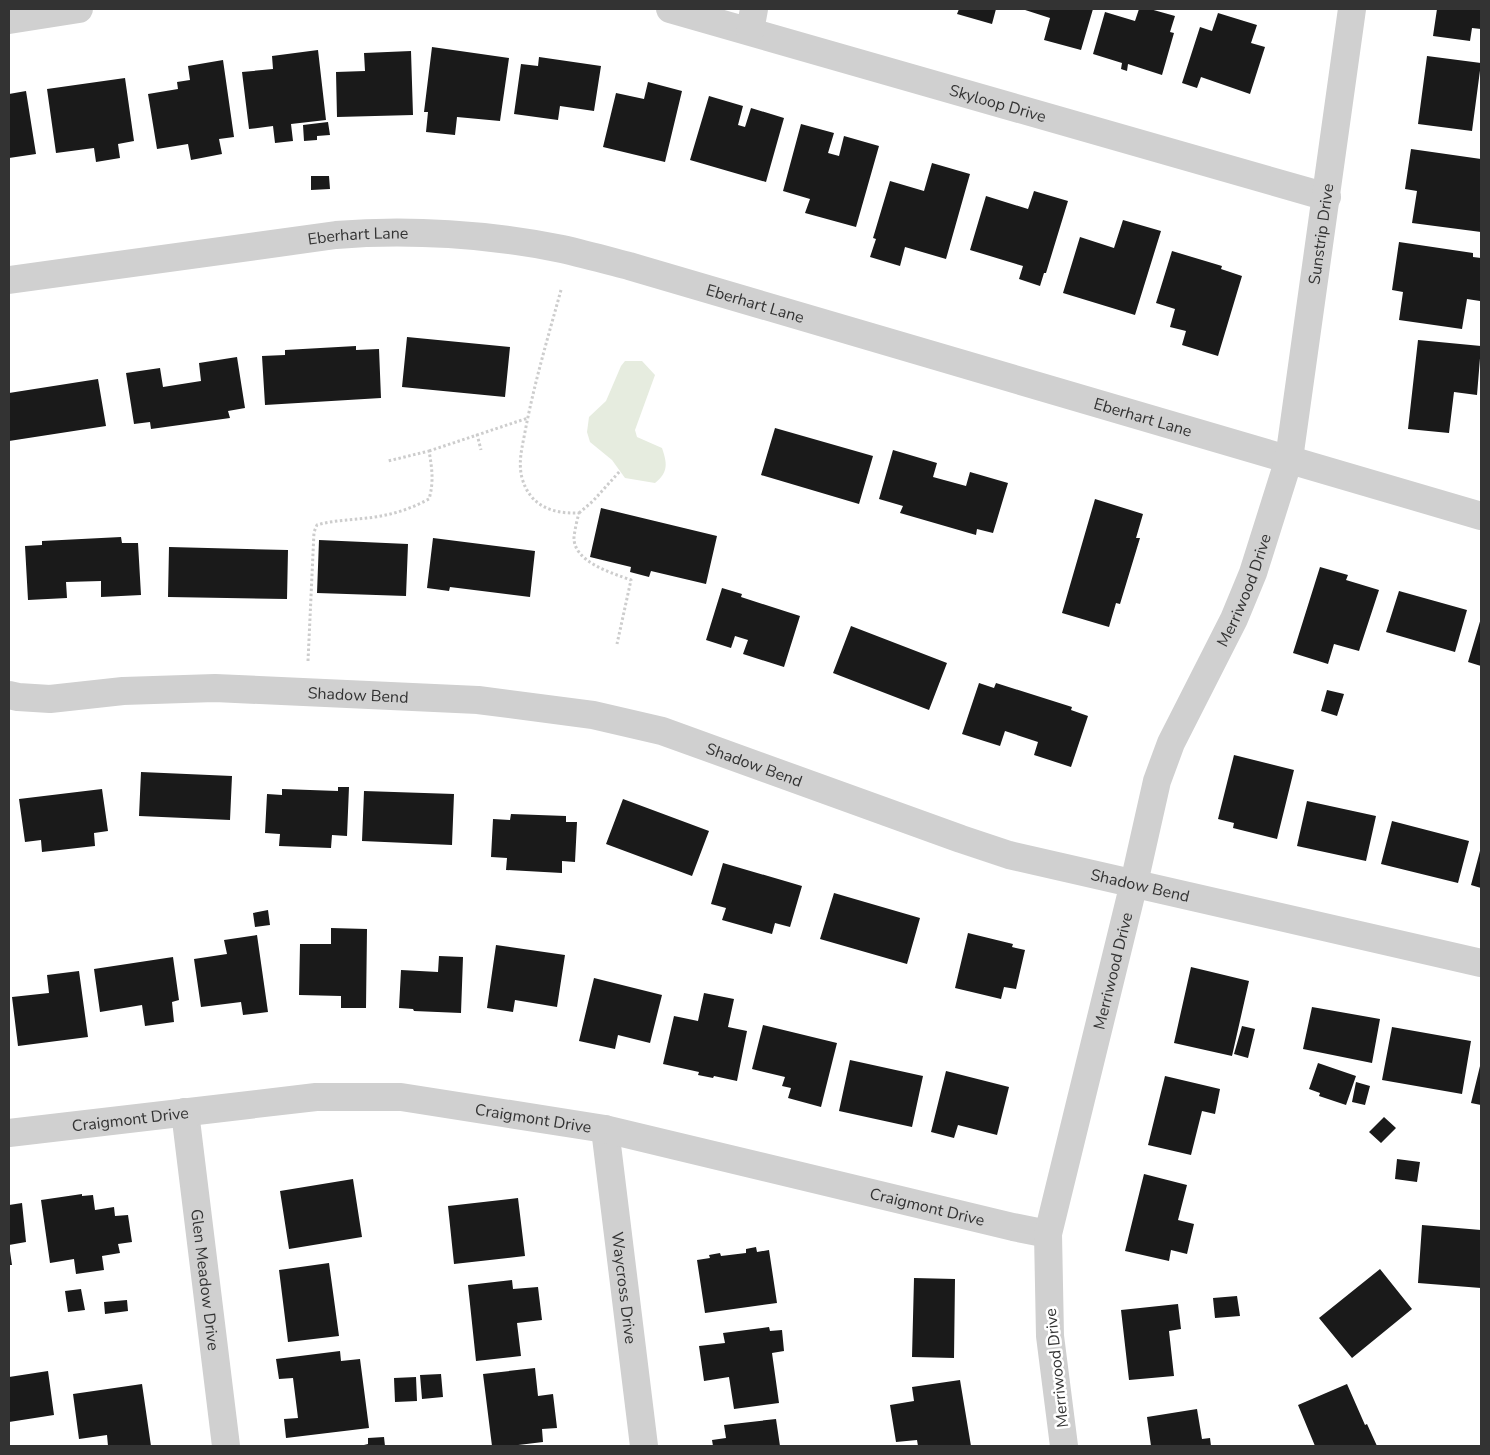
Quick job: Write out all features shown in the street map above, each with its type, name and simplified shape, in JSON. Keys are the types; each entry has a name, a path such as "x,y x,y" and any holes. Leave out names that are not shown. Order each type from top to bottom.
{"street":[{"path":"9,20 79,9"},
{"name":"Skyloop Drive","path":"670,9 752,20 1326,197"},
{"name":"Sunstrip Drive","path":"1289,459 1352,9"},
{"name":"Eberhart Lane","path":"9,280 364,232 434,234 496,239 561,249 629,266 1481,516"},
{"name":"Merriwood Drive","path":"1064,1446 1050,1336 1048,1234 1134,883 1157,780 1171,743 1234,619 1253,573 1289,459"},
{"name":"Shadow Bend","path":"9,695 50,699 123,691 215,688 478,700 593,714 662,731 1009,855 1481,963"},
{"name":"Craigmont Drive","path":"9,1133 316,1097 401,1097 604,1129 1048,1234"},
{"name":"Glen Meadow Drive","path":"185,1112 226,1446"},
{"name":"Waycross Drive","path":"604,1129 644,1446"}],"path":[{"path":"561,290 532,393 520,463 522,478 527,490 537,502 552,511 579,513"},
{"path":"388,461 429,450 528,418"},
{"path":"477,434 481,450"},
{"path":"308,660 314,532 317,525 381,516 429,499 433,487 433,475 429,450"},
{"path":"617,644 631,580 604,571 579,552 574,537 579,513 593,501 620,471"}],"shaded area":[{"path":"625,361 642,361 655,375 635,430 637,437 662,448 666,467 663,475 655,483 625,478 612,460 590,442 587,432 589,417 606,401"}],"building":[{"path":"959,9 996,9 992,24 957,14"},
{"path":"1022,9 1093,9 1081,50 1044,40 1050,18"},
{"path":"1139,9 1150,9 1175,16 1170,32 1174,33 1162,75 1128,64 1127,71 1121,69 1122,63 1093,54 1105,12 1135,21"},
{"path":"1437,9 1481,9 1481,29 1472,28 1470,41 1433,36"},
{"path":"1218,13 1257,25 1251,43 1265,47 1250,94 1201,77 1197,88 1182,83 1200,27 1212,31"},
{"path":"432,47 509,58 500,121 457,117 455,135 426,132 428,112 424,112"},
{"path":"318,50 326,120 291,124 293,141 275,143 273,126 249,129 242,72 273,69 272,56"},
{"path":"411,51 413,115 337,117 336,72 365,71 364,53"},
{"path":"1427,56 1481,63 1472,131 1418,124"},
{"path":"539,57 601,66 594,111 560,106 558,120 514,114 521,64 538,66"},
{"path":"223,60 234,137 219,139 222,154 191,160 188,144 157,149 148,94 178,89 177,82 190,80 188,66"},
{"path":"125,78 134,141 118,144 120,158 96,162 94,148 56,153 47,89"},
{"path":"648,82 682,91 665,162 603,147 616,93 644,99"},
{"path":"26,91 36,154 9,158 9,94"},
{"path":"709,96 743,106 738,125 745,127 751,108 784,118 766,182 690,160"},
{"path":"328,122 330,135 317,136 317,140 304,141 303,125"},
{"path":"801,124 834,133 828,153 839,156 844,136 879,146 856,227 805,213 810,199 783,191"},
{"path":"1411,149 1481,159 1481,232 1412,223 1417,191 1405,189"},
{"path":"932,163 970,174 946,259 905,247 900,266 870,257 876,239 873,238 890,181 924,191"},
{"path":"311,176 329,176 330,189 311,190"},
{"path":"1034,191 1068,201 1046,273 1044,273 1040,286 1019,279 1023,266 970,250 986,196 1028,209"},
{"path":"1123,220 1161,231 1135,315 1063,293 1080,237 1114,248"},
{"path":"1399,242 1473,253 1473,257 1481,258 1480,301 1467,299 1462,329 1399,320 1403,292 1392,290"},
{"path":"1172,251 1222,266 1221,269 1242,276 1218,356 1182,345 1186,331 1170,327 1175,309 1156,303"},
{"path":"407,337 510,347 505,397 402,387"},
{"path":"1418,340 1481,346 1477,395 1454,392 1449,433 1408,429"},
{"path":"356,346 356,350 379,349 381,398 265,405 262,356 285,355 285,350"},
{"path":"237,357 245,408 228,411 230,418 151,429 150,422 134,424 126,373 160,368 163,387 201,381 199,363"},
{"path":"98,379 106,426 9,441 9,393"},
{"path":"775,428 873,456 859,504 761,475"},
{"path":"893,450 937,463 933,477 966,486 970,472 1008,483 993,533 977,529 976,535 900,513 903,506 879,499"},
{"path":"1095,499 1143,514 1136,538 1140,538 1120,604 1116,603 1109,627 1062,613"},
{"path":"601,508 717,536 706,584 651,571 649,577 630,572 631,567 590,557"},
{"path":"121,537 122,543 138,543 141,595 101,597 101,581 66,582 67,598 28,600 25,546 42,545 42,541"},
{"path":"433,538 535,551 530,597 450,587 449,591 427,588"},
{"path":"319,540 408,544 406,596 317,593"},
{"path":"169,547 288,550 287,599 168,597"},
{"path":"1320,567 1348,575 1346,580 1379,590 1359,651 1334,644 1328,664 1293,653"},
{"path":"722,588 742,594 741,597 800,616 784,667 743,654 748,640 735,636 731,648 706,640"},
{"path":"1399,591 1467,610 1455,652 1386,632"},
{"path":"1481,618 1481,666 1468,662"},
{"path":"851,626 947,663 929,710 833,673"},
{"path":"979,683 994,688 996,683 1072,707 1071,710 1088,716 1071,767 1034,755 1038,742 1005,731 1000,746 962,734"},
{"path":"1327,690 1344,694 1337,716 1321,711"},
{"path":"1234,755 1294,770 1277,839 1233,828 1234,823 1218,819"},
{"path":"141,772 232,776 230,820 139,816"},
{"path":"338,787 349,787 347,836 332,835 331,848 279,846 280,834 265,833 267,794 282,795 282,789 338,791"},
{"path":"102,789 108,831 94,833 95,846 42,852 41,840 25,842 19,799"},
{"path":"364,791 454,794 452,845 362,841"},
{"path":"623,799 709,831 692,876 606,844"},
{"path":"1307,801 1376,816 1366,861 1297,846"},
{"path":"511,814 566,816 566,822 577,822 575,862 562,861 562,873 506,870 507,858 491,857 493,819 510,820"},
{"path":"1392,821 1469,841 1458,883 1381,864"},
{"path":"1481,847 1481,888 1471,885"},
{"path":"723,863 802,886 790,927 775,923 772,934 722,920 726,908 711,904"},
{"path":"834,893 920,918 907,964 820,939"},
{"path":"268,910 270,925 255,927 253,913"},
{"path":"331,928 367,929 366,1008 341,1008 341,996 299,995 300,944 331,944"},
{"path":"968,933 1013,944 1012,947 1025,950 1016,989 1004,987 1001,999 955,988"},
{"path":"257,935 268,1012 243,1015 241,1002 201,1007 194,959 227,954 224,940"},
{"path":"496,945 565,955 557,1007 515,1000 513,1012 487,1008"},
{"path":"439,956 463,957 461,1013 414,1011 413,1009 399,1008 401,970 438,972"},
{"path":"173,957 179,1000 172,1002 174,1022 145,1026 142,1005 100,1012 94,969"},
{"path":"1191,967 1249,981 1232,1056 1174,1043"},
{"path":"79,971 88,1037 18,1046 12,997 49,993 47,975"},
{"path":"594,978 662,995 650,1043 618,1035 615,1049 579,1041"},
{"path":"704,993 734,999 728,1027 747,1031 737,1081 698,1075 699,1072 663,1064 674,1016 698,1021"},
{"path":"1312,1007 1380,1019 1372,1063 1303,1049"},
{"path":"763,1025 837,1043 821,1107 788,1098 791,1088 782,1086 785,1077 752,1069"},
{"path":"1242,1026 1255,1029 1248,1058 1234,1054"},
{"path":"1392,1027 1471,1041 1462,1094 1382,1080"},
{"path":"850,1060 923,1076 912,1127 839,1111"},
{"path":"1481,1062 1481,1105 1471,1103"},
{"path":"1318,1063 1356,1076 1346,1105 1319,1096 1320,1093 1309,1089"},
{"path":"946,1071 1009,1087 997,1135 958,1125 954,1138 931,1132"},
{"path":"1165,1076 1220,1089 1215,1114 1202,1111 1191,1155 1148,1145"},
{"path":"1356,1082 1370,1086 1365,1105 1352,1102"},
{"path":"1384,1117 1396,1128 1381,1143 1369,1132"},
{"path":"1397,1159 1420,1162 1417,1182 1395,1179"},
{"path":"1144,1174 1187,1185 1178,1220 1194,1224 1187,1254 1171,1250 1169,1261 1125,1251"},
{"path":"353,1179 362,1237 289,1249 280,1191"},
{"path":"82,1194 82,1196 93,1195 95,1210 114,1207 115,1216 128,1215 132,1242 118,1244 120,1253 102,1256 104,1270 76,1274 74,1259 50,1263 41,1200"},
{"path":"518,1198 525,1256 454,1264 448,1206"},
{"path":"22,1203 26,1242 9,1245 9,1205"},
{"path":"1422,1225 1481,1230 1481,1288 1418,1283"},
{"path":"756,1247 757,1252 769,1250 777,1303 705,1313 697,1260 710,1258 709,1255 720,1253 721,1256 746,1253 746,1249"},
{"path":"10,1251 12,1265 9,1265"},
{"path":"329,1263 339,1336 288,1342 279,1270"},
{"path":"1380,1269 1412,1309 1352,1358 1319,1318"},
{"path":"914,1278 955,1279 954,1358 912,1357"},
{"path":"512,1280 513,1289 538,1287 542,1320 517,1323 521,1356 476,1361 468,1285"},
{"path":"81,1289 85,1310 68,1312 65,1291"},
{"path":"1237,1296 1240,1316 1215,1318 1213,1298"},
{"path":"127,1300 128,1311 105,1314 104,1302"},
{"path":"1178,1304 1181,1329 1169,1331 1174,1376 1129,1380 1121,1310"},
{"path":"769,1327 770,1331 782,1330 784,1351 772,1353 779,1403 734,1409 729,1377 704,1381 699,1346 725,1343 723,1333"},
{"path":"340,1351 341,1361 360,1359 369,1428 286,1438 284,1419 298,1418 293,1378 279,1379 276,1359"},
{"path":"535,1368 538,1396 553,1394 557,1428 542,1429 543,1442 492,1446 483,1374"},
{"path":"48,1371 54,1415 9,1422 9,1377"},
{"path":"441,1374 443,1397 422,1399 420,1375"},
{"path":"416,1377 417,1401 395,1402 394,1378"},
{"path":"960,1380 971,1446 918,1446 917,1440 896,1442 890,1405 914,1401 912,1387"},
{"path":"142,1384 151,1446 108,1446 107,1435 79,1439 73,1394"},
{"path":"1347,1384 1365,1425 1367,1424 1377,1446 1315,1446 1298,1405"},
{"path":"1197,1409 1202,1439 1210,1438 1211,1446 1151,1446 1147,1417"},
{"path":"776,1419 780,1446 713,1446 712,1440 726,1438 724,1425"},
{"path":"384,1437 385,1446 360,1446 368,1444 368,1438"}]}
